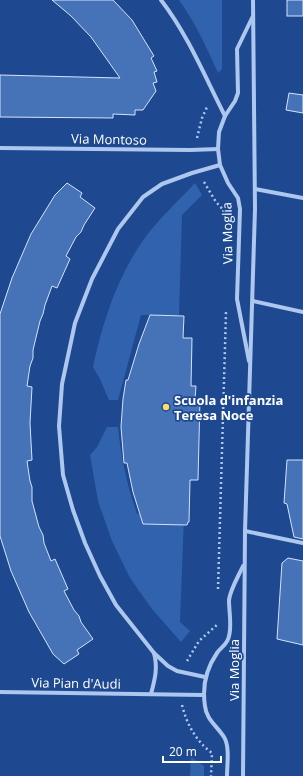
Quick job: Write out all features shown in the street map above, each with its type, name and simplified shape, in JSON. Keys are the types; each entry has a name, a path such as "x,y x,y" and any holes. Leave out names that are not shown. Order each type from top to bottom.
{"street":[{"path":"161,0 188,42 225,116"},
{"name":"Via Moglia","path":"243,776 244,564 253,301 255,189 253,0"},
{"name":"Via Moglia","path":"251,367 237,299 240,209 238,198 228,183 220,165 218,149 219,132 225,116 236,101 238,93 237,49 254,15"},
{"name":"Via Montoso","path":"0,148 218,149"},
{"path":"205,677 183,672 168,666 154,653 116,605 84,543 73,510 63,475 59,426 62,384 75,323 92,279 118,229 143,197 162,184 220,165"},
{"path":"255,189 303,198"},
{"path":"253,301 303,312"},
{"path":"245,530 303,543"},
{"name":"Via Moglia","path":"227,776 227,745 224,737 212,722 205,708 203,694 205,677 210,664 217,652 227,643 229,636 230,598 244,564"},
{"path":"151,694 157,665 154,653"},
{"name":"Via Pian d'Audi","path":"0,692 203,694"}],"path":[{"path":"196,150 197,135 202,118 208,104 215,96"},
{"path":"200,171 216,202 229,218"},
{"path":"218,591 226,305"},
{"path":"183,672 190,654 199,641 218,622"},
{"path":"181,694 185,716 194,734 202,746 212,753 211,776"}],"shaded area":[{"path":"179,0 222,0 222,69 218,73 195,26"},
{"path":"195,183 202,195 182,215 179,315 141,315 118,400 109,400 93,367 113,298 128,265 147,235"},
{"path":"107,427 118,427 125,471 137,514 184,516 180,622 190,631 181,642 152,609 130,578 112,541 98,501 90,455 97,447"},
{"path":"191,757 204,766 204,776 190,776"}],"building":[{"path":"52,0 113,0 132,20 154,56 151,58 157,71 154,72 157,82 153,83 156,91 143,110 135,110 135,115 113,114 113,118 0,117 0,75 120,78 91,37 71,16"},
{"path":"287,0 303,0 303,16 287,16"},
{"path":"289,93 303,95 303,113 286,110"},
{"path":"67,183 82,193 80,197 95,208 81,232 76,237 66,256 70,259 57,288 52,286 40,321 27,386 32,387 30,423 32,460 27,461 32,487 32,501 39,527 43,535 44,543 51,561 55,559 68,589 64,591 81,622 93,639 77,650 79,654 64,664 53,654 29,612 11,571 0,536 0,314 12,278 31,234 55,195"},
{"path":"150,315 184,316 183,338 192,338 191,386 196,386 195,399 200,399 198,480 190,480 189,522 187,525 143,524 133,492 127,463 124,463 121,427 126,380 128,380"},
{"path":"287,460 303,460 303,539 294,537 287,504 284,503"},
{"path":"288,558 303,561 303,645 277,639 282,563"}],"place":[{"name":"Scuola d'infanzia Teresa Noce","path":"166,407"}]}
